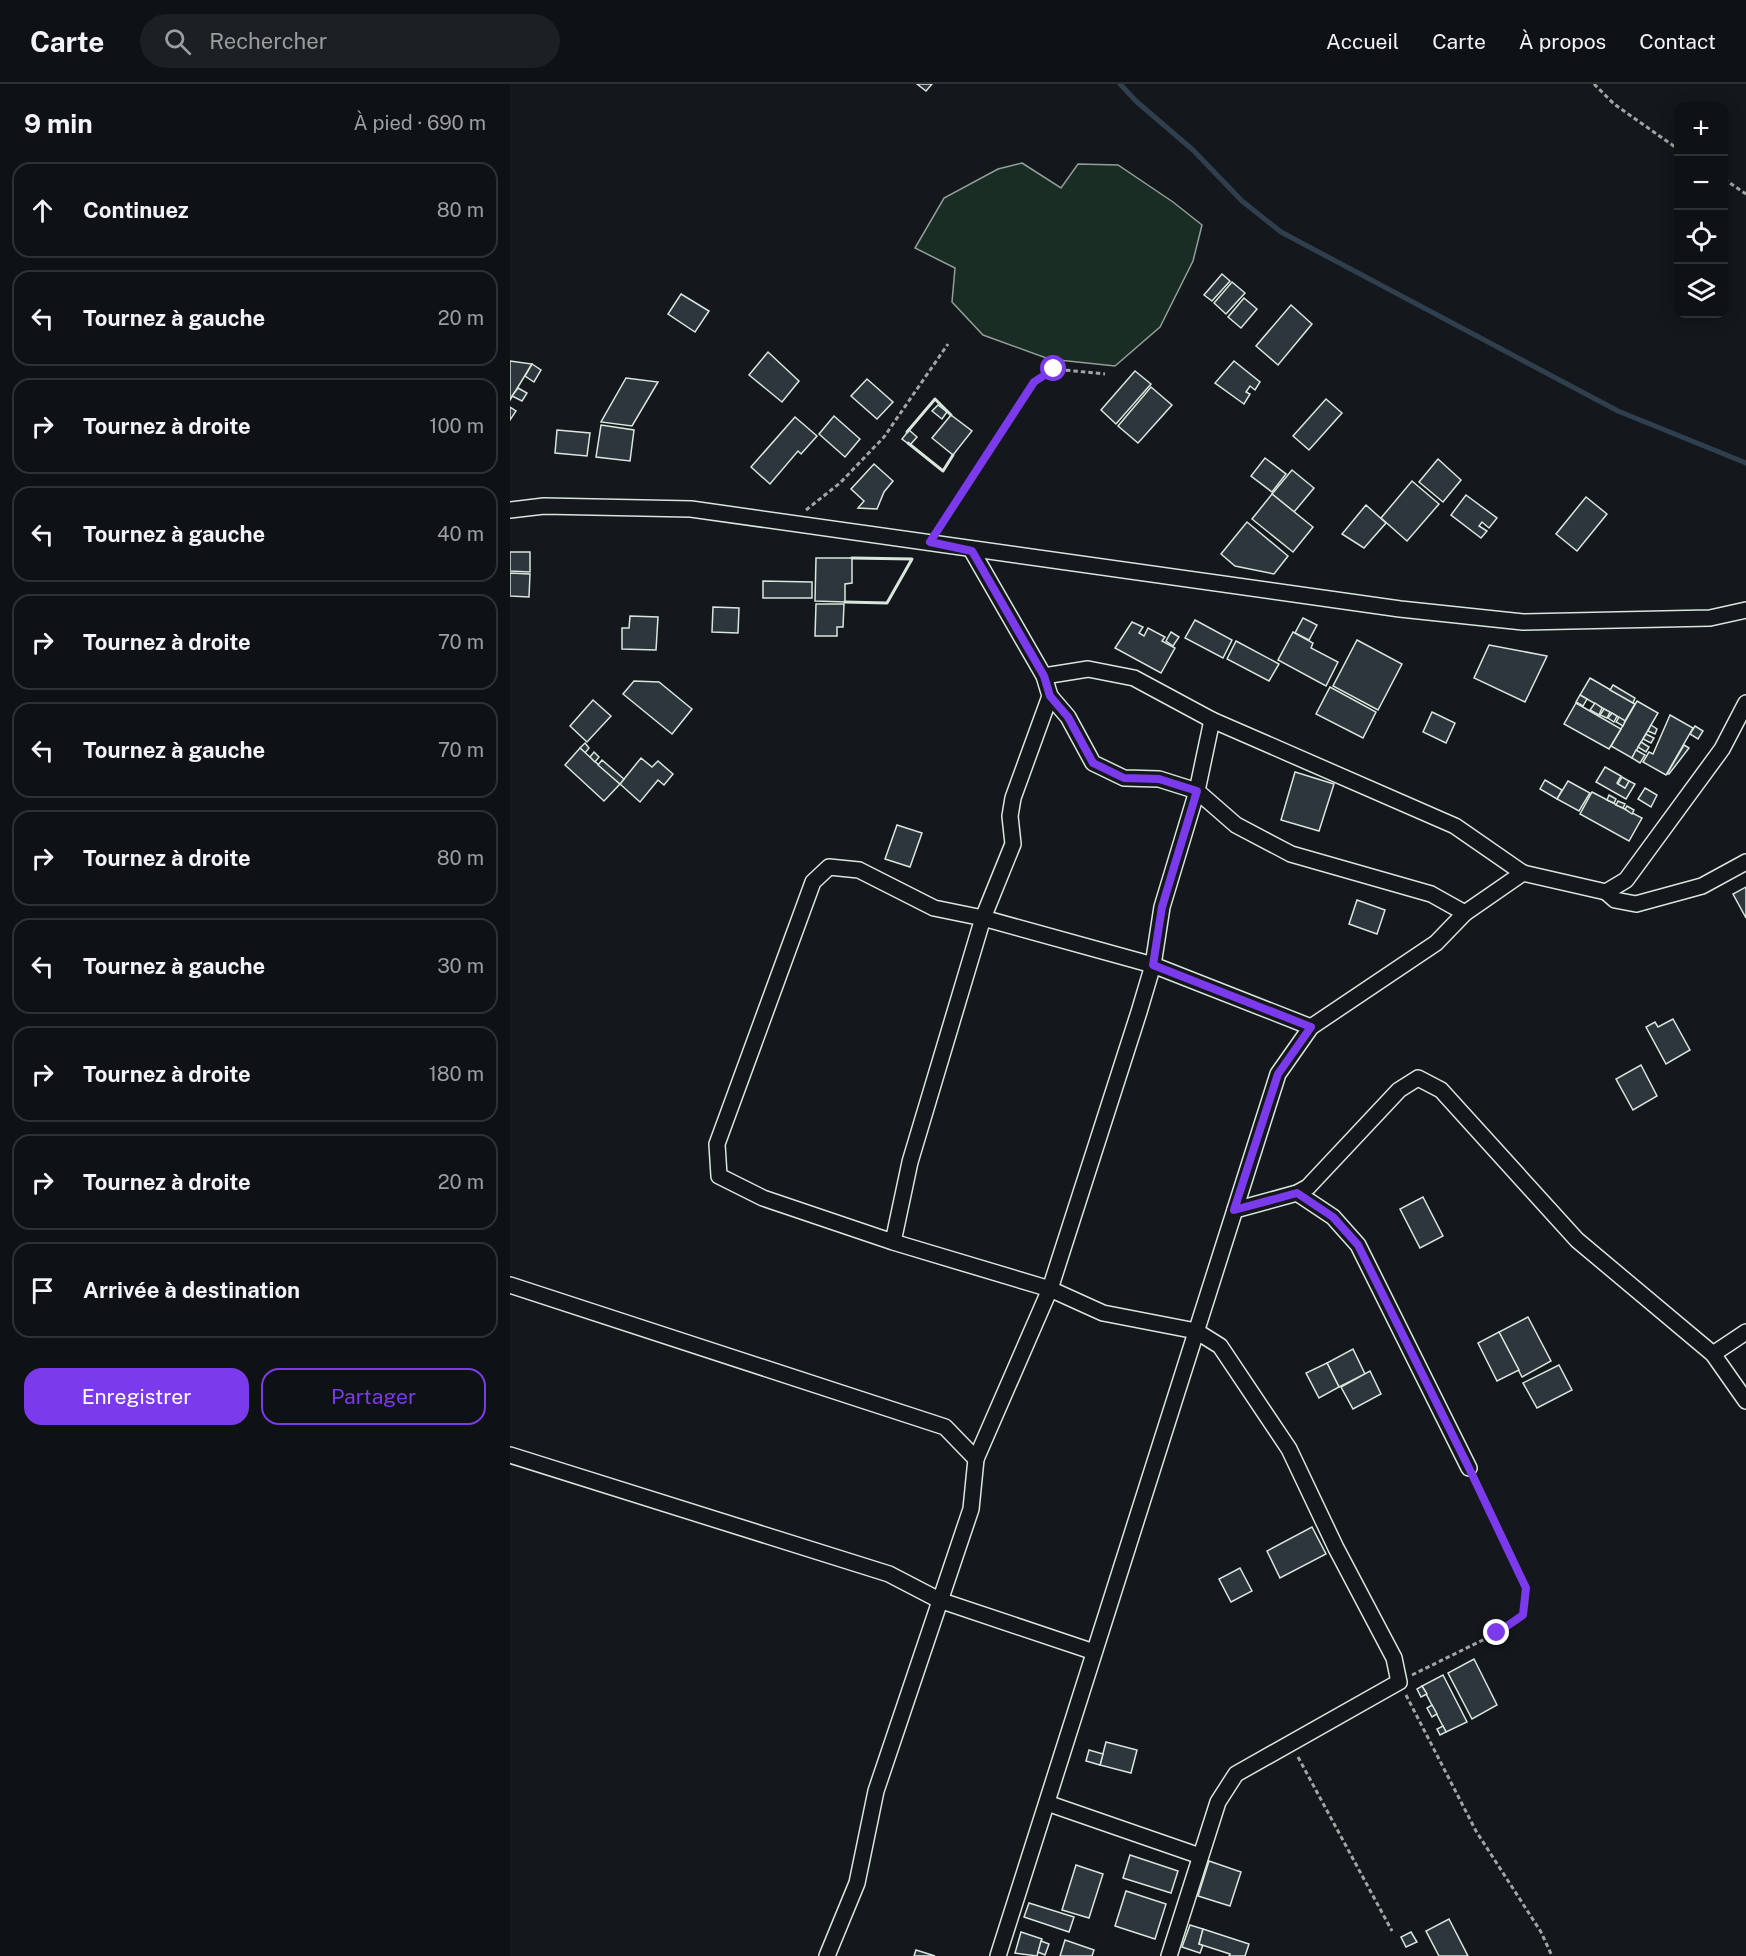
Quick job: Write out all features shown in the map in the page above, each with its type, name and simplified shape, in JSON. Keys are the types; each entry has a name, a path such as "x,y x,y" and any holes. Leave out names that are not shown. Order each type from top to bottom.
{"street":[{"path":"510,510 544,506 691,509 930,542 972,551 1400,609 1523,622 1710,618 1746,610"},
{"path":"972,551 1044,676 1050,696 1068,717 1093,763 1124,778 1159,779 1197,791 1236,825 1291,854 1431,894 1465,913"},
{"path":"1044,676 1088,669 1134,678 1212,720 1455,826 1523,873 1606,892 1615,900 1636,904 1702,886 1746,862"},
{"path":"893,1242 910,1162 983,918 1012,844 1010,816 1013,798 1050,696"},
{"path":"1606,892 1626,880 1722,749 1746,703"},
{"path":"827,1956 857,1883 876,1791 971,1509 976,1459 1050,1288 1153,965 1162,907 1197,791 1212,720"},
{"path":"1169,1956 1218,1802 1236,1774 1399,1682 1394,1658 1336,1548 1289,1449 1220,1346 1196,1331 1103,1313 1050,1288 893,1242 763,1198 719,1176 717,1144 813,882 829,867 859,870 934,908 983,918 1153,965 1311,1027"},
{"path":"998,1956 1278,1074 1311,1027 1436,943 1465,913 1523,873"},
{"path":"1234,1210 1297,1193 1308,1187 1399,1090 1418,1078 1441,1090 1576,1240 1713,1354 1746,1401"},
{"path":"1297,1193 1333,1217 1358,1245 1469,1468"},
{"path":"510,1285 945,1427 976,1459"},
{"path":"1713,1354 1746,1332"},
{"path":"510,1455 890,1574 939,1600 1094,1652"},
{"path":"1047,1803 1200,1856"}],"path":[{"path":"1594,84 1614,104 1674,146"},
{"path":"1728,182 1746,194"},
{"path":"791,522 840,483 884,437 948,344"},
{"path":"930,542 1034,382 1054,369 1105,374"},
{"path":"1469,1468 1526,1588 1523,1615 1497,1633 1399,1682 1476,1831 1541,1932 1552,1956"},
{"path":"1292,1744 1392,1931"}],"green space":[{"path":"1022,163 1061,188 1078,164 1118,165 1173,202 1202,225 1193,261 1160,327 1115,366 1049,359 983,335 952,302 955,268 915,248 944,198 998,169"}],"building":[{"path":"917,84 932,84 926,91"},
{"path":"1222,274 1230,281 1212,301 1204,295"},
{"path":"1232,282 1245,293 1226,314 1214,303"},
{"path":"681,294 709,311 695,332 668,314"},
{"path":"1244,298 1257,309 1241,328 1228,317"},
{"path":"1291,305 1312,324 1278,365 1256,346"},
{"path":"768,352 799,381 782,402 749,375"},
{"path":"510,361 532,364 510,400"},
{"path":"1234,361 1260,382 1255,390 1250,386 1246,392 1250,394 1244,404 1215,383"},
{"path":"532,364 541,370 534,382 525,376"},
{"path":"1135,371 1151,384 1116,424 1101,410"},
{"path":"626,378 658,382 632,426 601,422"},
{"path":"867,379 893,402 877,419 851,396"},
{"path":"1151,387 1172,405 1138,443 1118,426"},
{"path":"518,388 527,393 522,401 512,396"},
{"path":"1326,399 1342,413 1309,450 1293,436"},
{"path":"938,405 947,412 942,419 932,411"},
{"path":"510,407 516,411 510,420"},
{"path":"951,415 972,431 953,455 932,438"},
{"path":"834,416 860,439 845,457 819,434"},
{"path":"795,417 817,436 801,454 798,451 770,484 751,467"},
{"path":"601,425 634,430 630,461 596,457"},
{"path":"557,430 590,433 587,456 555,453"},
{"path":"909,430 917,437 910,445 902,439"},
{"path":"1265,458 1286,474 1272,492 1251,476"},
{"path":"1438,459 1461,480 1443,502 1419,482"},
{"path":"874,464 893,481 884,492 877,509 858,508 864,501 851,489"},
{"path":"1292,470 1314,488 1294,512 1272,494"},
{"path":"1412,481 1439,504 1407,541 1381,518"},
{"path":"1272,494 1313,527 1293,552 1252,519"},
{"path":"1466,495 1497,518 1489,528 1482,522 1479,526 1487,531 1481,538 1451,515"},
{"path":"1586,497 1607,514 1577,551 1556,534"},
{"path":"1366,505 1386,523 1364,548 1342,534"},
{"path":"1247,522 1288,556 1274,574 1235,566 1221,554"},
{"path":"510,552 530,552 530,572 510,571"},
{"path":"816,558 852,558 852,583 845,584 845,602 815,601"},
{"path":"510,573 530,574 529,597 510,596"},
{"path":"763,581 812,582 812,598 763,598"},
{"path":"816,604 844,604 843,627 837,627 837,636 815,636"},
{"path":"713,607 739,608 738,633 712,632"},
{"path":"630,616 658,617 656,650 622,649 622,628 629,628"},
{"path":"1303,618 1317,625 1309,640 1295,633"},
{"path":"1195,620 1232,640 1223,658 1185,638"},
{"path":"1132,622 1143,627 1139,633 1144,636 1148,628 1165,637 1162,641 1175,648 1161,673 1115,648"},
{"path":"1171,632 1179,637 1173,646 1166,641"},
{"path":"1293,632 1313,643 1311,648 1338,662 1326,686 1278,660"},
{"path":"1357,640 1402,664 1378,710 1333,686"},
{"path":"1236,641 1279,664 1269,681 1227,659"},
{"path":"1489,645 1547,656 1525,702 1474,678"},
{"path":"1590,678 1635,704 1625,721 1580,695"},
{"path":"634,681 659,682 692,709 672,734 623,694"},
{"path":"1613,685 1635,698 1633,703 1610,690"},
{"path":"1330,687 1376,712 1363,738 1316,714"},
{"path":"1580,695 1587,699 1583,706 1576,702"},
{"path":"593,700 611,716 587,742 570,726"},
{"path":"1637,701 1658,713 1632,758 1611,746"},
{"path":"1576,703 1621,729 1609,749 1564,724"},
{"path":"1595,703 1602,708 1599,715 1590,710"},
{"path":"1604,709 1610,712 1607,718 1600,715"},
{"path":"1432,712 1455,723 1446,743 1423,732"},
{"path":"1612,713 1617,716 1614,722 1608,718"},
{"path":"1670,715 1693,728 1666,775 1643,762 1649,752 1653,754"},
{"path":"1619,717 1625,721 1623,726 1616,722"},
{"path":"1651,725 1657,729 1655,734 1648,731"},
{"path":"1695,726 1703,731 1698,739 1690,734"},
{"path":"1646,734 1654,738 1651,743 1643,739"},
{"path":"1641,742 1649,747 1646,752 1638,747"},
{"path":"585,743 589,748 585,753 580,748"},
{"path":"1684,745 1689,748 1667,774"},
{"path":"580,748 620,784 604,801 565,765"},
{"path":"1636,750 1645,755 1640,763 1632,758"},
{"path":"594,752 599,757 595,762 590,757"},
{"path":"641,758 652,767 658,761 673,774 664,785 658,780 640,802 620,784"},
{"path":"602,760 624,779 620,784 598,765"},
{"path":"1605,767 1621,776 1617,783 1625,788 1629,781 1635,784 1626,799 1596,782"},
{"path":"1295,772 1334,784 1319,831 1281,820"},
{"path":"1622,777 1629,781 1625,788 1618,784"},
{"path":"1545,780 1562,790 1557,799 1540,789"},
{"path":"1568,781 1590,793 1579,811 1557,799"},
{"path":"1645,788 1657,795 1651,807 1638,799"},
{"path":"1592,792 1642,818 1629,841 1580,814"},
{"path":"1609,795 1616,799 1614,803 1607,800"},
{"path":"1618,801 1625,804 1623,808 1616,805"},
{"path":"1627,806 1634,810 1632,814 1625,809"},
{"path":"897,825 922,833 910,867 885,859"},
{"path":"1746,887 1746,918 1733,894"},
{"path":"1357,900 1385,910 1377,934 1349,924"},
{"path":"1673,1019 1690,1050 1666,1064 1646,1027 1655,1022 1658,1027"},
{"path":"1641,1065 1657,1096 1633,1110 1616,1079"},
{"path":"1423,1197 1443,1236 1420,1248 1400,1209"},
{"path":"1528,1317 1551,1361 1522,1377 1499,1332"},
{"path":"1499,1332 1519,1370 1497,1381 1478,1343"},
{"path":"1353,1349 1365,1374 1339,1387 1327,1363"},
{"path":"1327,1363 1339,1387 1319,1398 1306,1373"},
{"path":"1559,1365 1572,1390 1537,1408 1523,1383"},
{"path":"1370,1371 1381,1394 1353,1409 1341,1387"},
{"path":"1312,1527 1326,1554 1280,1578 1267,1551"},
{"path":"1240,1568 1252,1591 1231,1602 1219,1579"},
{"path":"1474,1659 1497,1705 1472,1719 1448,1673"},
{"path":"1443,1675 1467,1722 1446,1732 1422,1686"},
{"path":"1422,1686 1427,1694 1421,1697 1417,1689"},
{"path":"1432,1705 1437,1714 1432,1717 1427,1708"},
{"path":"1443,1726 1446,1732 1440,1735 1437,1729"},
{"path":"1106,1742 1137,1750 1131,1773 1100,1765"},
{"path":"1089,1750 1103,1754 1100,1765 1086,1761"},
{"path":"1130,1855 1178,1871 1171,1893 1123,1878"},
{"path":"1209,1861 1241,1872 1230,1906 1198,1896"},
{"path":"1076,1865 1103,1874 1089,1918 1062,1910"},
{"path":"1126,1891 1166,1904 1155,1939 1115,1926"},
{"path":"1029,1903 1074,1917 1069,1932 1024,1917"},
{"path":"1449,1919 1468,1956 1439,1956 1426,1931"},
{"path":"1190,1925 1203,1929 1199,1944 1203,1945 1200,1953 1182,1947"},
{"path":"1203,1929 1249,1944 1245,1956 1229,1956 1230,1954 1199,1944"},
{"path":"1021,1932 1042,1939 1037,1956 1015,1953"},
{"path":"1411,1932 1417,1942 1406,1947 1401,1937"},
{"path":"1065,1940 1094,1950 1092,1956 1060,1956"},
{"path":"1041,1941 1049,1944 1045,1955 1038,1952"},
{"path":"916,1950 935,1956 914,1956"}],"waterway":[{"path":"1120,84 1137,102 1193,150 1242,201 1281,232 1618,411 1746,463"}],"wall":[{"path":"907,432 935,399 951,415"},
{"path":"908,443 943,471 953,455"},
{"path":"845,602 887,603 912,559 852,558"}],"route":[{"path":"1054,369 1034,382 930,542 972,551 1044,676 1050,696 1068,717 1093,763 1124,778 1159,779 1197,791 1162,907 1153,965 1311,1027 1278,1074 1234,1210 1297,1193 1333,1217 1358,1245 1526,1588 1523,1615 1497,1633"}]}
